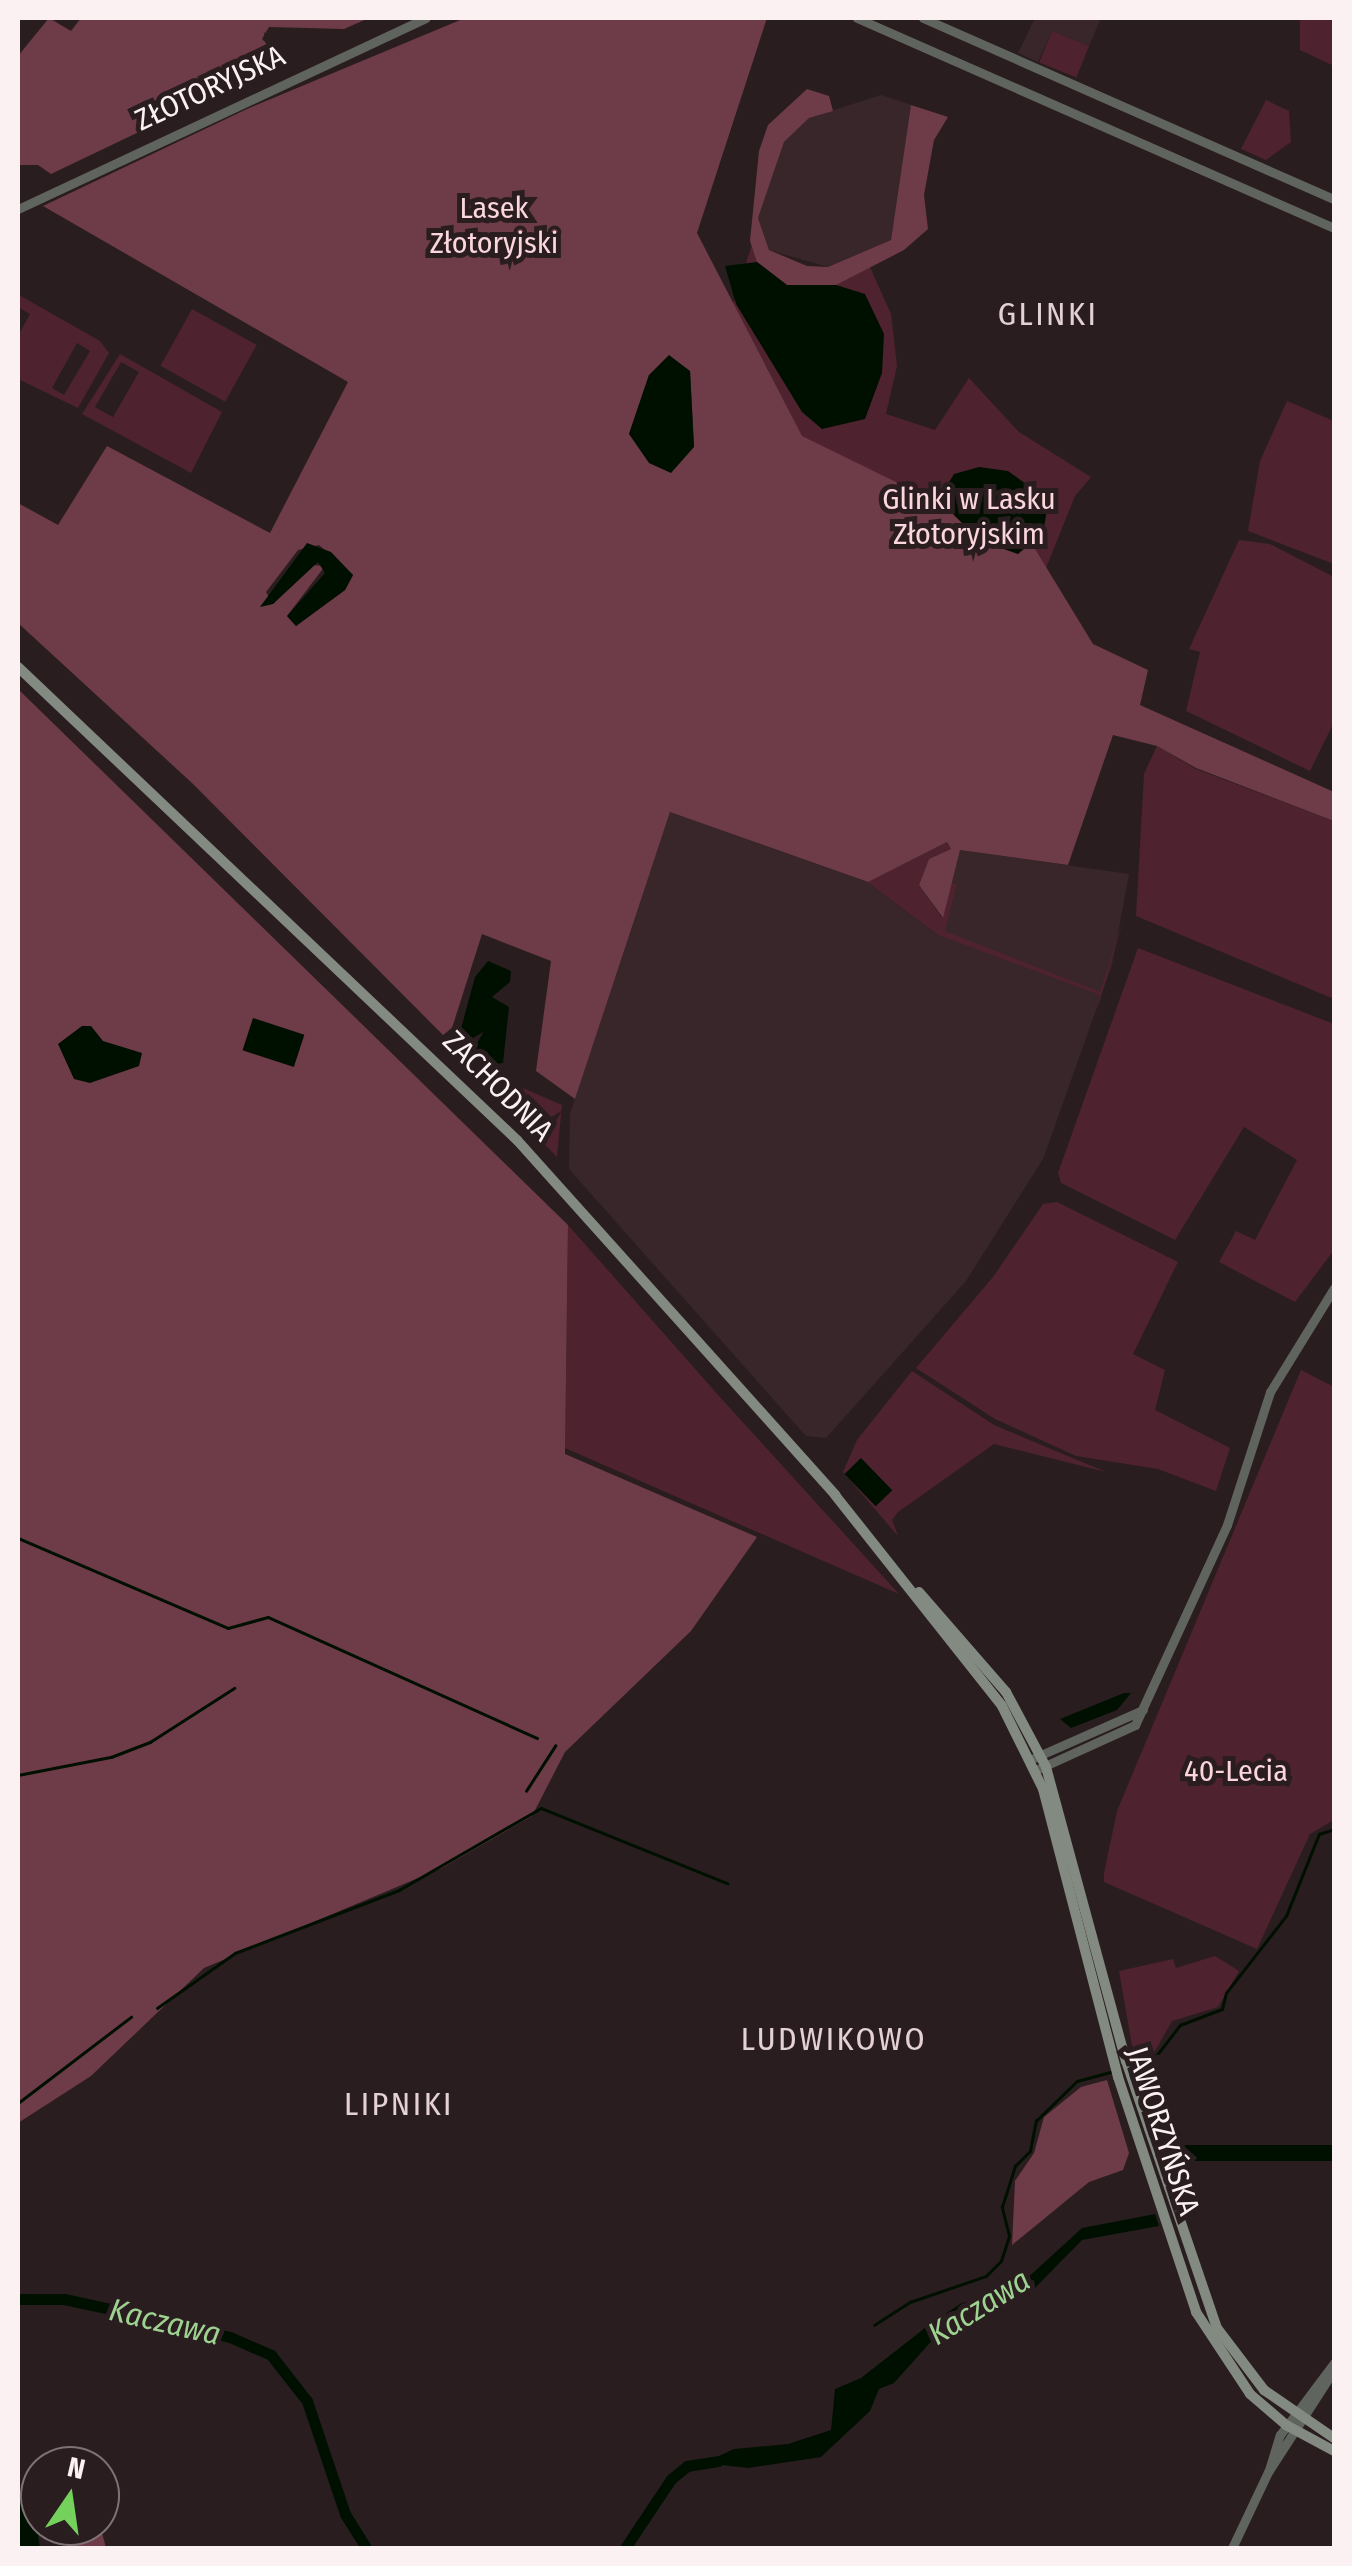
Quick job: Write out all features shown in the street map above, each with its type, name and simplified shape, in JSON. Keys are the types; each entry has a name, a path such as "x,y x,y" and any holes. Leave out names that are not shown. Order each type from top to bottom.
{"main road":[{"name":"ZACHODNIA","path":"18,666 517,1140 903,1578 1002,1706 1039,1763"},
{"name":"JAWORZYŃSKA","path":"1039,1763 1120,2068 1218,2354 1292,2429 1334,2451"},
{"name":"JAWORZYŃSKA","path":"1120,2068 1131,2077 1163,2194"},
{"name":"JAWORZYŃSKA","path":"1176,2236 1230,2351 1299,2418 1334,2438"}],"street":[{"name":"ZŁOTORYJSKA","path":"18,209 426,18"},
{"path":"857,18 1334,228"},
{"path":"923,18 1334,199"},
{"path":"1039,1763 1142,1710 1232,1514 1270,1392 1334,1288"},
{"path":"1232,2548 1292,2429 1334,2366"}],"shaded area":[{"path":"1035,18 1101,18 1089,46 1052,31 1038,62 1018,53"},
{"path":"881,95 911,105 891,240 828,267 769,250 758,218 784,142 809,118"},
{"path":"670,812 867,882 938,935 960,850 1129,874 1112,965 1043,1159 966,1281 826,1438 806,1436 569,1169 570,1114"}],"green space":[{"path":"49,18 71,31 81,18 369,18 344,29 269,27 262,39 285,62 51,174 38,165 18,165 18,56"},
{"name":"Lasek Złotoryjski","path":"465,18 767,18 697,233 802,436 945,506 979,540 1018,554 1032,544 1093,644 1148,670 1140,705 1334,792 1334,821 1196,768 1157,746 1113,735 1068,865 960,850 943,918 919,885 929,859 951,849 947,842 868,882 670,812 575,1099 536,1071 551,961 482,934 452,1028 443,1035 192,783 18,623 18,503 58,525 107,446 270,533 348,382 43,206 247,109","holes":["690,371 694,447 629,434 649,375","319,545 353,575 345,590 296,626 287,616 325,566 310,565 273,604 266,592 298,550"]},
{"path":"1300,18 1334,18 1334,66 1300,50"},
{"path":"1052,31 1089,46 1076,78 1039,63"},
{"path":"807,89 829,96 833,111 809,118 784,142 758,218 769,250 807,266 828,267 891,240 911,105 948,117 934,140 924,195 928,229 904,250 836,285 787,285 757,262 750,241 759,151 768,125"},
{"path":"1266,100 1289,111 1291,142 1266,160 1241,149"},
{"name":"Glinki w Lasku Złotoryjskim","path":"754,238 780,272 813,278 865,256 891,314 897,366 886,414 935,430 969,378 1019,432 1091,477 1075,496 1044,573 1105,677 1149,701 849,569 767,368 751,345 724,333"},
{"path":"19,295 100,341 109,353 78,408 18,379 18,336 30,314 18,307","holes":["77,343 90,351 64,395 52,388"]},
{"path":"192,309 257,345 225,402 160,366"},
{"path":"120,354 222,412 191,473 82,414","holes":["121,362 139,372 113,417 95,407"]},
{"path":"1287,401 1334,421 1334,564 1248,531 1260,461"},
{"path":"1239,540 1270,544 1334,577 1334,722 1310,771 1186,711 1200,652 1189,649"},
{"path":"18,689 568,1225 565,1454 757,1537 691,1631 565,1752 532,1816 442,1868 204,1968 91,2076 18,2123"},
{"path":"1157,746 1196,769 1334,821 1334,999 1136,916 1144,774"},
{"path":"947,842 951,849 929,859 919,885 942,918 951,883 957,884 945,931 1100,992 1125,914 1097,1010 1100,995 938,935 867,882"},
{"path":"1138,948 1334,1024 1334,1250 1295,1302 1219,1262 1236,1231 1255,1240 1297,1160 1244,1127 1175,1240 1061,1183 1058,1173"},
{"path":"464,1063 562,1105 557,1157"},
{"path":"1057,1202 1178,1262 1133,1354 1165,1370 1155,1410 1230,1448 1216,1491 1158,1469 1076,1456 995,1419 916,1368 993,1277 1043,1204"},
{"path":"568,1225 719,1396 899,1594 565,1448"},
{"name":"40-Lecia","path":"1301,1370 1334,1387 1334,1820 1310,1834 1257,1949 1104,1882 1104,1873 1117,1811"},
{"path":"912,1371 994,1425 1106,1472 994,1444 898,1512 892,1520 898,1536 843,1472 857,1440"},
{"path":"1215,1956 1239,1971 1218,2007 1172,2021 1155,2051 1135,2063 1119,1971 1173,1959 1176,1968"},
{"path":"1107,2080 1129,2153 1123,2170 1089,2182 1012,2245 1015,2181 1034,2153 1044,2117 1081,2087"},
{"path":"67,2546 106,2548 68,2548"}],"water":[{"path":"757,262 787,285 836,285 865,294 884,334 882,373 865,419 822,429 802,412 736,304 725,266"},
{"path":"669,355 690,371 694,447 671,473 649,463 629,434 649,375"},
{"path":"979,467 1008,471 1033,489 1047,509 1044,528 1018,554 979,540 945,506 942,494 954,474"},
{"path":"307,543 331,552 353,575 345,590 296,626 287,616 325,573 318,562 273,604 260,607"},
{"path":"488,961 511,971 510,982 492,997 509,1007 503,1063 496,1064 456,1047 475,977"},
{"path":"253,1018 304,1035 294,1067 242,1050"},
{"path":"82,1026 91,1026 103,1041 142,1053 139,1066 90,1083 74,1079 58,1044"},
{"path":"861,1458 892,1490 876,1506 844,1474"},
{"path":"1131,1693 1117,1710 1071,1728 1060,1719"},
{"path":"1169,2145 1334,2145 1334,2161 1169,2161"},
{"path":"1155,2214 1159,2226 1082,2240 1028,2295 968,2312 945,2326 894,2383 879,2389 870,2411 821,2457 748,2468 704,2463 734,2449 788,2444 831,2430 835,2389 861,2378 960,2304 1023,2282 1082,2228"},
{"path":"18,2494 20,2546 40,2548 18,2548"}],"waterway":[{"path":"18,1538 228,1628 268,1617 537,1738"},
{"path":"18,1775 111,1757 150,1742 234,1688"},
{"path":"526,1791 555,1746"},
{"path":"157,2008 235,1953 399,1890 541,1808 727,1883"},
{"path":"1133,2071 1146,2069 1180,2025 1222,2009 1226,1993 1286,1916 1319,1834 1334,1829"},
{"path":"18,2103 131,2017"},
{"path":"874,2325 910,2302 986,2276 1001,2261 1009,2236 1002,2207 1015,2166 1030,2151 1036,2121 1077,2081 1115,2071"},
{"name":"Kaczawa","path":"18,2299 64,2299 134,2314 230,2337 271,2355 307,2401 345,2514 366,2548"},
{"name":"Kaczawa","path":"625,2548 671,2479 687,2466 718,2461"}],"district":[{"name":"GLINKI","path":"1048,314"},
{"name":"LUDWIKOWO","path":"834,2039"},
{"name":"LIPNIKI","path":"399,2104"}]}
